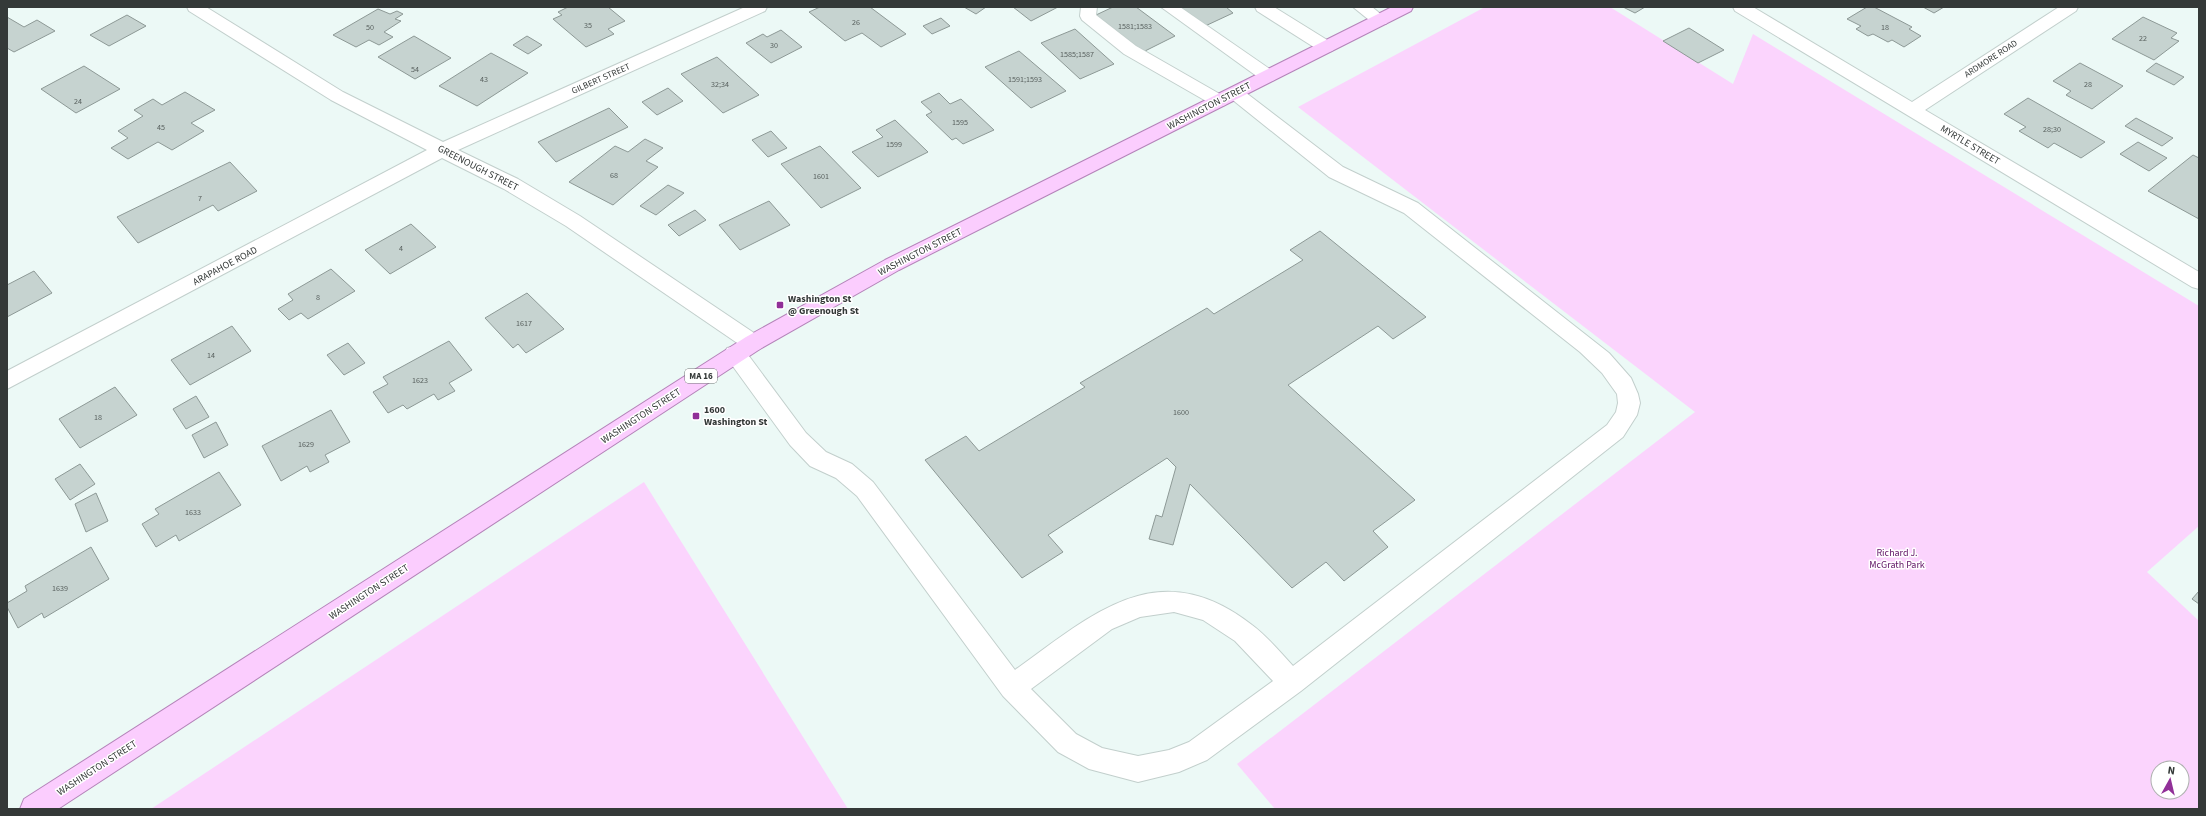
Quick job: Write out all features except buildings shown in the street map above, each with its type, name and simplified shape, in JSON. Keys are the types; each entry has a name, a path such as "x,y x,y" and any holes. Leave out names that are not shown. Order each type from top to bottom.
{"main road":[{"name":"WASHINGTON STREET","path":"34,809 744,348 892,265 1405,7"}],"street":[{"name":"GREENOUGH STREET","path":"195,7 338,96 510,184 573,221 744,348 798,439 818,459 844,471 865,489 1012,687 1067,743 1098,760 1138,769 1170,763 1198,751 1292,682 1615,431 1628,411 1627,390 1612,369 1587,346 1411,208 1385,194 1336,172 1227,97 1130,50 1088,16 1089,7"},
{"name":"GILBERT STREET","path":"442,150 759,7"},
{"path":"1169,7 1268,76"},
{"path":"1263,7 1326,47"},
{"path":"1361,7 1380,20"},
{"name":"MYRTLE STREET","path":"1741,7 2199,282"},
{"name":"ARDMORE ROAD","path":"1912,110 2070,7"},
{"name":"ARAPAHOE ROAD","path":"7,381 442,150"},
{"path":"1012,687 1103,621 1138,606 1174,601 1210,612 1244,633 1292,682"}],"green space":[{"name":"Richard J. McGrath Park","path":"1485,7 1610,7 1733,84 1753,34 2199,306 2199,526 2147,572 2199,621 2199,809 1275,809 1237,764 1695,412 1298,107"},
{"path":"644,482 848,809 151,809"}],"place":[{"name":"Washington St @ Greenough St","path":"780,305"},
{"name":"1600 Washington St","path":"696,416"}]}
